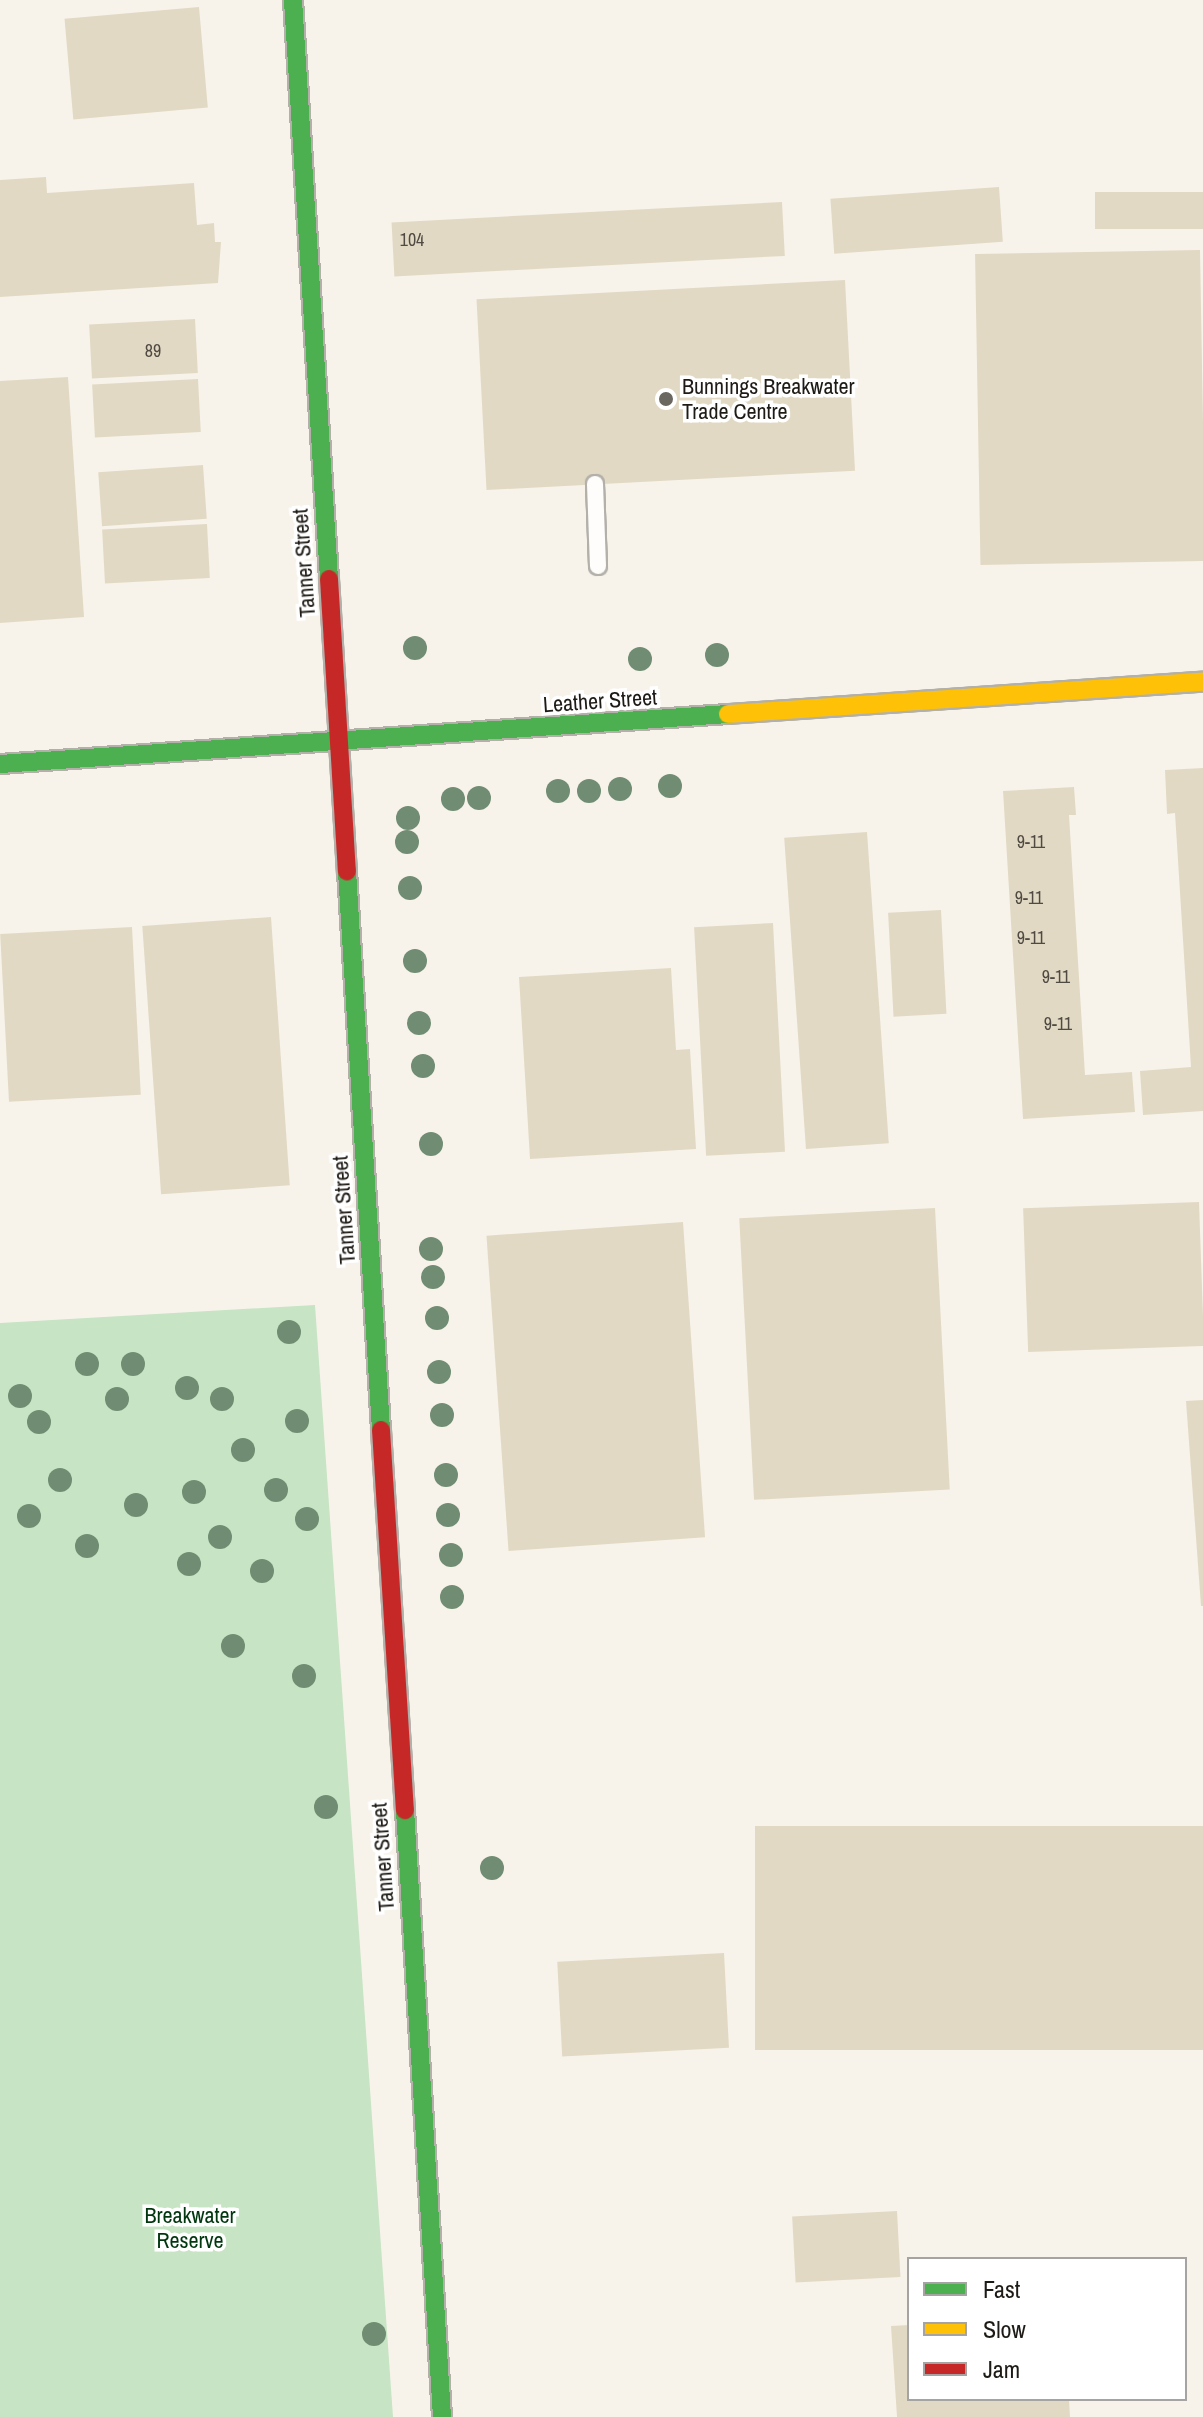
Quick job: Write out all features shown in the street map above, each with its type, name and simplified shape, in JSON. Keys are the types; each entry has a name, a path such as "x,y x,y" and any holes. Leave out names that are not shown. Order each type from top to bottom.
{"street":[{"name":"Tanner Street","path":"293,0 442,2417"},
{"name":"Leather Street","path":"0,764 340,744 1203,682"}],"lane":[{"path":"595,484 598,566"}],"green space":[{"name":"Breakwater Reserve","path":"315,1305 393,2417 0,2417 0,1323"}],"building":[{"path":"199,7 208,108 73,119 65,19"},
{"path":"46,177 47,193 194,183 197,225 214,223 215,242 221,242 218,283 0,297 0,180"},
{"path":"999,187 1003,242 834,254 830,199"},
{"path":"1095,192 1203,192 1203,229 1095,229"},
{"path":"782,202 785,256 394,276 392,222"},
{"path":"1200,250 1203,561 980,565 975,254"},
{"name":"Bunnings Breakwater Trade Centre","path":"845,280 855,471 487,490 477,299"},
{"path":"195,319 198,373 92,378 89,325"},
{"path":"68,377 84,617 0,623 0,381"},
{"path":"198,379 201,432 95,437 92,385"},
{"path":"203,465 207,519 102,526 98,472"},
{"path":"207,524 210,578 105,583 102,529"},
{"path":"1203,768 1203,1111 1143,1115 1140,1071 1191,1067 1175,813 1167,814 1165,770"},
{"path":"1074,787 1076,815 1069,815 1085,1075 1132,1072 1135,1112 1023,1119 1003,791"},
{"path":"867,832 889,1143 806,1149 784,838"},
{"path":"941,910 946,1014 894,1017 888,913"},
{"path":"271,917 290,1185 161,1194 142,926"},
{"path":"773,923 785,1152 706,1156 694,927"},
{"path":"132,927 141,1095 9,1102 0,934"},
{"path":"671,968 676,1050 690,1049 696,1149 530,1159 519,977"},
{"path":"1199,1202 1203,1346 1028,1352 1023,1208"},
{"path":"935,1208 950,1490 754,1500 739,1218"},
{"path":"683,1222 705,1537 509,1551 486,1236"},
{"path":"1203,1400 1203,1606 1201,1606 1186,1401"},
{"path":"755,1826 1203,1826 1203,2050 755,2050"},
{"path":"724,1953 729,2048 562,2057 557,1962"},
{"path":"897,2211 900,2277 796,2282 792,2216"},
{"path":"907,2325 907,2401 1069,2401 1070,2417 897,2417 891,2326"}],"traffic: fast":[{"path":"293,0 329,579"},
{"path":"0,764 728,714"},
{"path":"347,871 381,1430"},
{"path":"405,1810 442,2417"}],"traffic: slow":[{"path":"728,714 1203,682"}],"traffic: jam":[{"path":"329,579 347,871"},
{"path":"381,1430 405,1810"}],"place":[{"name":"Bunnings Breakwater Trade Centre","path":"666,399"}]}
